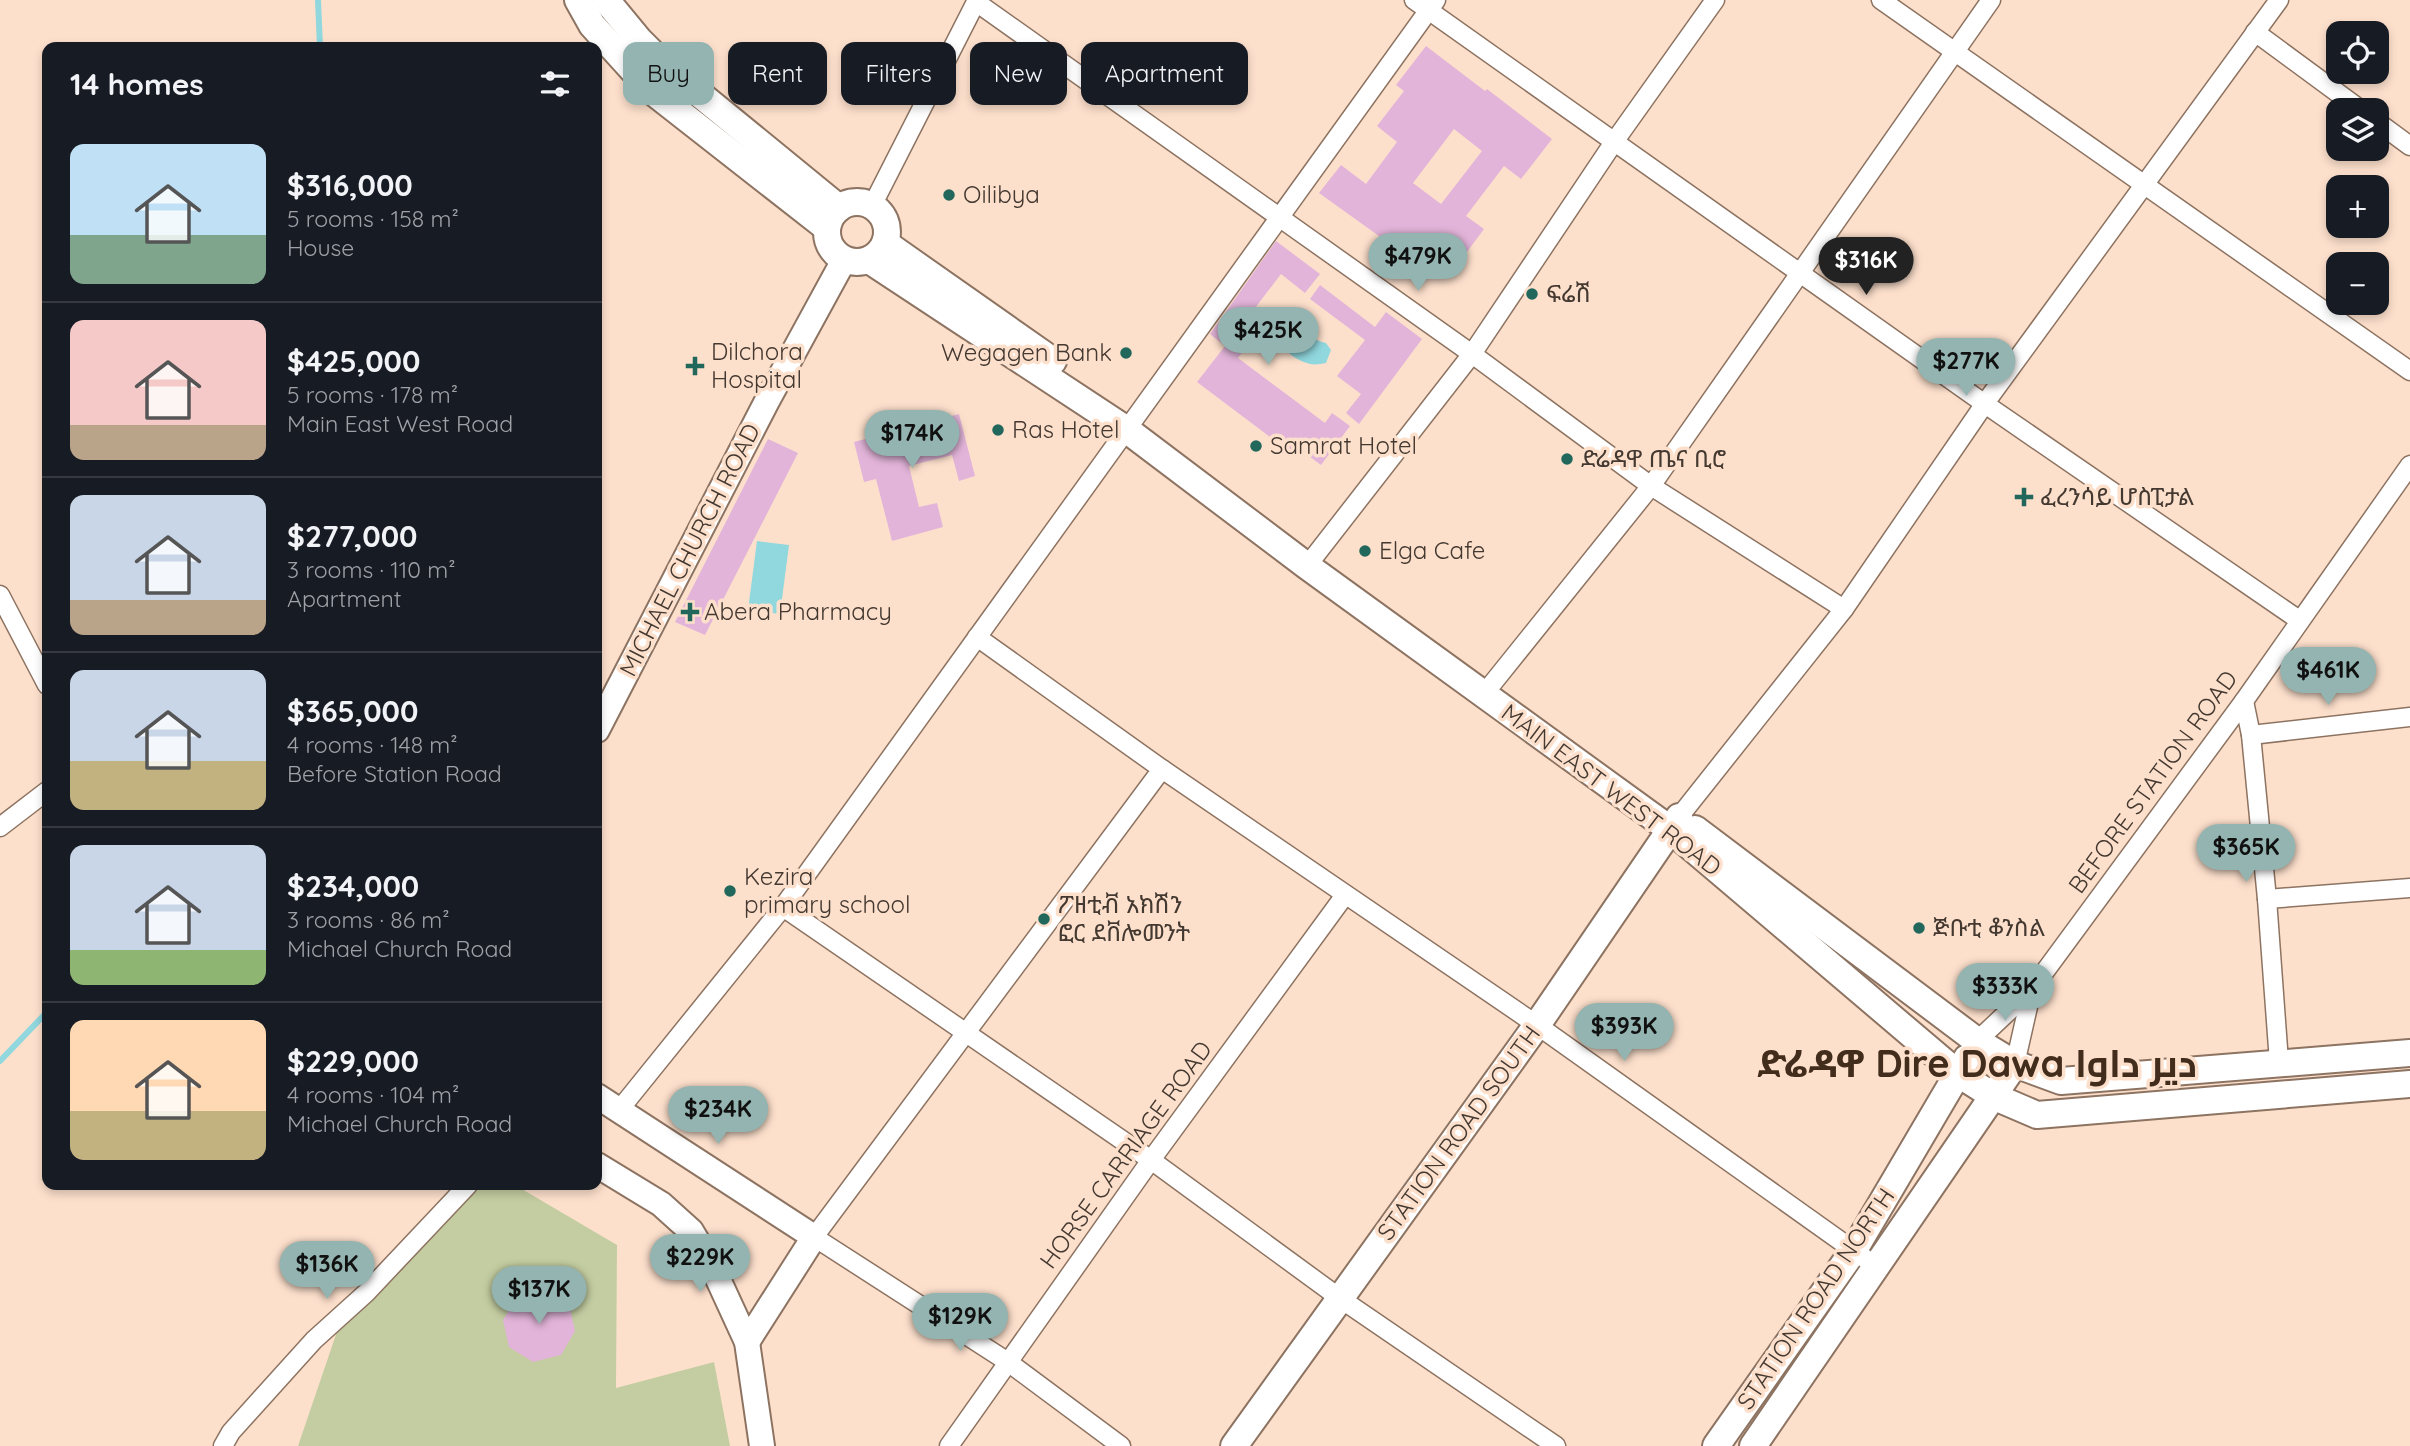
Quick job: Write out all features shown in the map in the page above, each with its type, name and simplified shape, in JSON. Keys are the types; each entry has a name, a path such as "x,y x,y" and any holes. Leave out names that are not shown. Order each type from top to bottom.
{"main road":[{"path":"578,0 592,25 652,91 751,152"},
{"path":"606,0 639,40 751,152 833,218"},
{"path":"855,202 872,206 884,218 887,226 866,254 830,247 833,218 855,202"},
{"name":"MAIN EAST WEST ROAD","path":"866,254 1131,424 1311,560 1976,1041 2015,1064 2061,1081 2077,1082 2280,1062 2410,1053"},
{"name":"MICHAEL CHURCH ROAD","path":"602,720 766,401 866,254"},
{"name":"MAIN EAST WEST ROAD","path":"1311,560 1492,684 1675,823 1957,1073 1995,1097 2037,1115 2410,1084"},
{"name":"STATION ROAD SOUTH","path":"1234,1446 1537,1025 1675,823"},
{"name":"STATION ROAD NORTH","path":"1716,1446 1854,1250 1976,1041"},
{"name":"STATION ROAD NORTH","path":"1752,1446 1995,1097 2015,1064"},
{"path":"602,1100 814,1237 747,1342"},
{"path":"602,1168 662,1204 691,1231 712,1266 747,1342 762,1446"}],"street":[{"path":"1311,560 1472,354 1614,142 1715,0"},
{"path":"1881,0 2410,371"},
{"path":"1492,684 1651,486 1991,0"},
{"path":"1675,823 1844,609 1985,404 2279,0"},
{"path":"872,206 976,1 1472,354 1651,486 1844,609"},
{"path":"620,1109 783,906 1131,424 1426,3 1798,273 2299,620"},
{"path":"2255,32 2345,98"},
{"path":"2389,131 2410,146"},
{"name":"BEFORE STATION ROAD","path":"1976,1041 2032,989 2244,701 2410,466"},
{"path":"0,595 42,675"},
{"path":"976,637 1162,769 1537,1025 1877,1267"},
{"path":"2244,701 2251,735 2280,1062"},
{"path":"2251,735 2410,717"},
{"path":"1121,1446 1008,1362 814,1237 1162,769"},
{"path":"0,827 42,796"},
{"path":"2267,899 2410,888"},
{"name":"HORSE CARRIAGE ROAD","path":"949,1446 1151,1160 1345,895"},
{"path":"783,906 1151,1160 1341,1299 1556,1446"},
{"name":"BEFORE STATION ROAD","path":"2015,1064 2032,989"},
{"path":"223,1446 231,1432 314,1340 366,1293 463,1190"}],"green space":[{"path":"462,1190 524,1190 617,1245 616,1388 714,1362 730,1446 298,1446 344,1311"}],"water":[{"path":"1291,313 1305,321 1315,338 1326,343 1331,350 1326,363 1312,364 1301,361 1281,343 1279,328"},
{"path":"757,541 789,545 780,614 748,610"}],"building":[{"path":"1426,46 1552,139 1521,179 1504,166 1466,216 1484,229 1464,256 1445,242 1417,279 1403,269 1411,259 1319,193 1341,165 1366,184 1397,142 1377,126 1404,91 1396,85","holes":["1454,129 1482,151 1441,204 1413,183"]},
{"path":"1276,241 1320,274 1305,293 1281,274 1239,329 1252,339 1238,358 1325,423 1332,413 1350,426 1321,465 1294,445 1290,452 1197,382 1225,346 1210,334"},
{"path":"1320,285 1375,327 1386,312 1422,339 1359,424 1346,413 1361,394 1337,376 1365,340 1310,299"},
{"path":"959,414 975,476 959,481 952,455 909,466 919,507 937,503 943,527 892,541 876,479 864,482 854,442"},
{"path":"768,439 798,453 705,635 675,622"},
{"path":"544,1289 569,1304 575,1331 561,1355 533,1362 509,1347 503,1320 517,1297"}],"waterway":[{"path":"318,0 320,42"},
{"path":"0,1061 42,1017"}],"place":[{"name":"Oilibya","path":"949,195"},
{"name":"ፍሬሽ","path":"1532,294"},
{"name":"Wegagen Bank","path":"1126,353"},
{"name":"Dilchora Hospital","path":"695,366"},
{"name":"Ras Hotel","path":"998,430"},
{"name":"Samrat Hotel","path":"1256,446"},
{"name":"ድሬዳዋ ጤና ቢሮ","path":"1567,459"},
{"name":"ፈረንሳይ ሆስፒታል","path":"2024,497"},
{"name":"Elga Cafe","path":"1365,551"},
{"name":"Abera Pharmacy","path":"690,612"},
{"name":"Kezira primary school","path":"730,891"},
{"name":"ፖዘቲቭ አክሽን ፎር ደቨሎመንት","path":"1044,919"},
{"name":"ጅቡቲ ቆንስል","path":"1919,928"}],"district":[{"name":"ድሬዳዋ Dire Dawa دير داوا","path":"1977,1064"}]}
